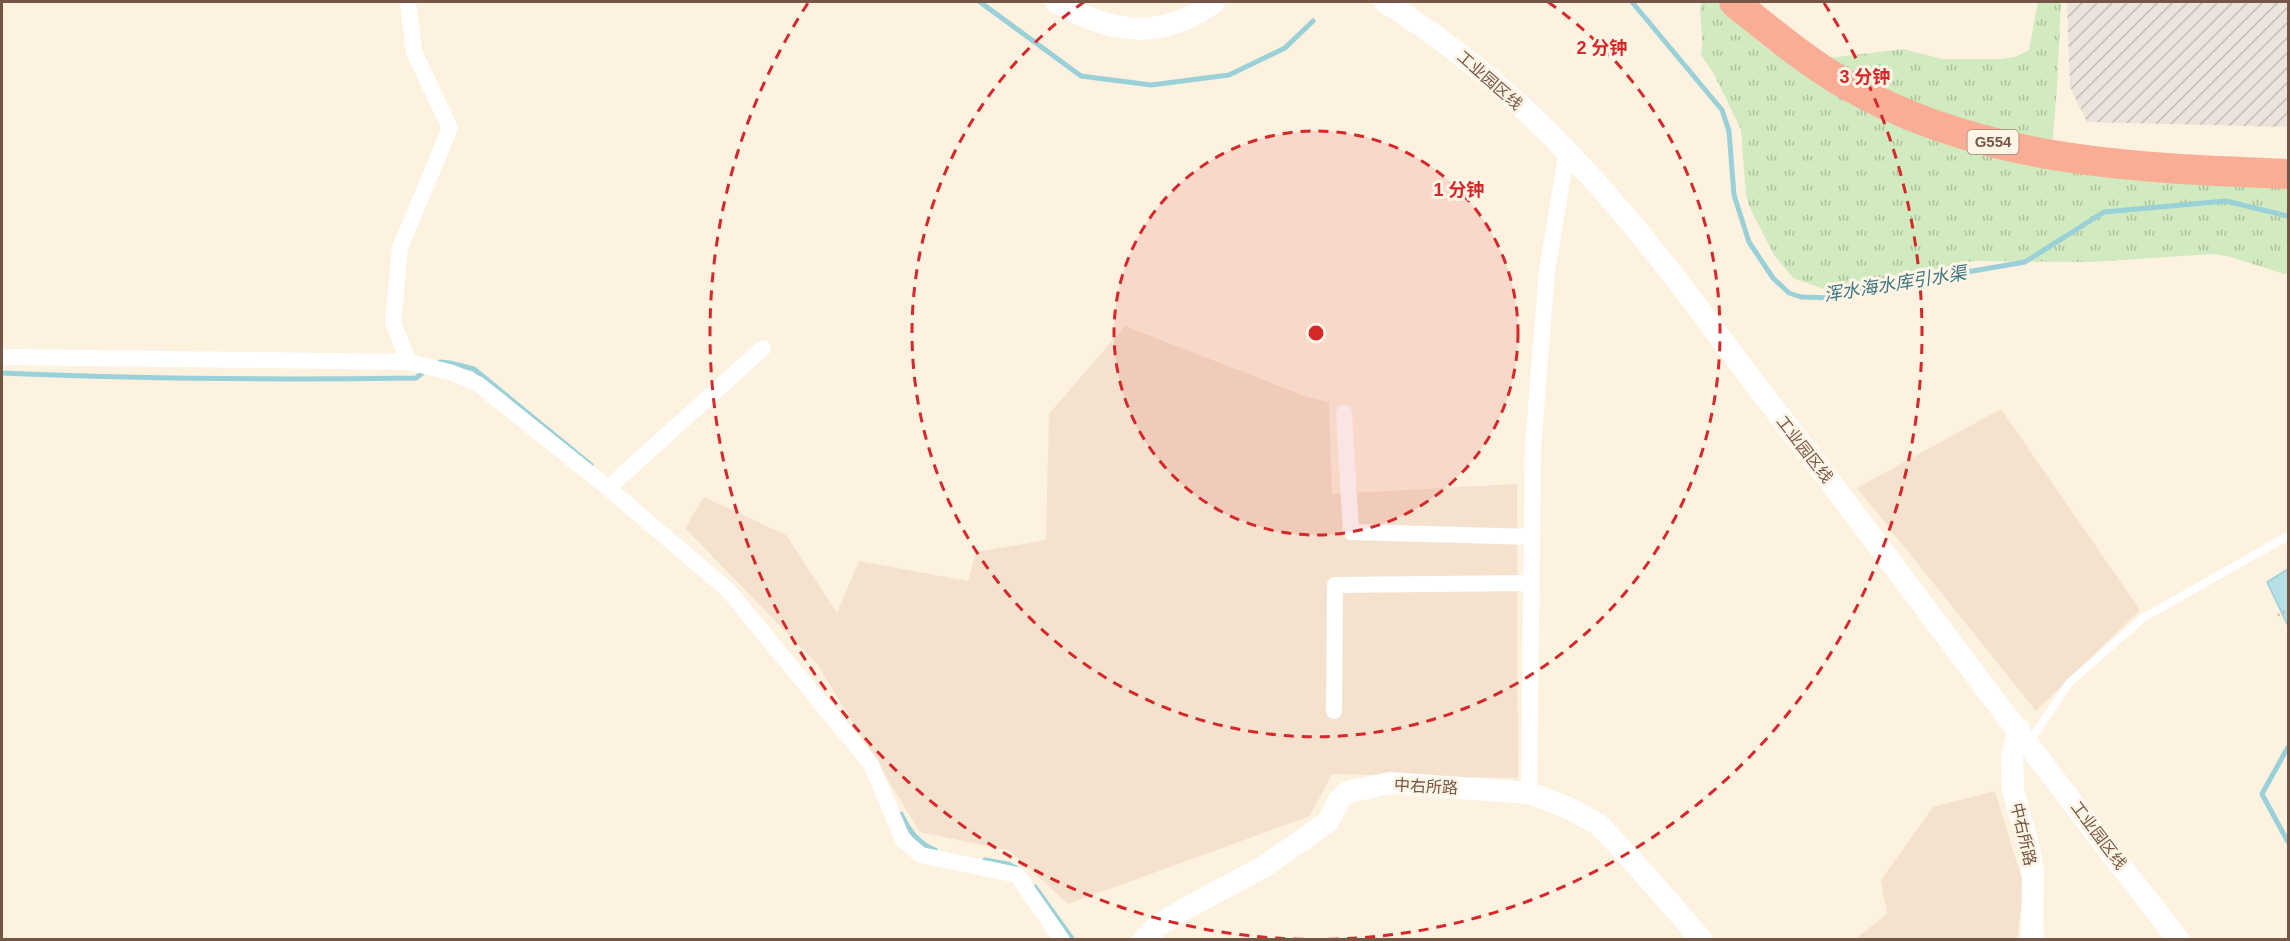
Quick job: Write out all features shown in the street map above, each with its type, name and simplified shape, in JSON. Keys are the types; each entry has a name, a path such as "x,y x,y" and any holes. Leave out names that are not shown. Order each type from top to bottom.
{"highway":[{"name":"G554","path":"1734,2 1788,45 1848,85 1916,117 1972,136 2053,156 2110,164 2289,174"}],"main road":[{"path":"1056,2 1102,24 1134,29 1173,24 1214,2"},
{"name":"工业园区线","path":"1385,2 1454,50 1508,94 1567,151 1606,194 1670,273 2179,939"},
{"name":"中右所路","path":"2024,736 2012,757 2013,789 2030,853 2033,876 2032,939"},
{"name":"中右所路","path":"1144,939 1167,920 1265,866 1328,822 1339,800 1348,792 1390,783 1529,794 1566,807 1598,824 1701,939"}],"street":[{"path":"408,2 414,52 450,128 400,248 393,323 415,364"},
{"path":"1529,794 1533,446 1547,271 1567,151"},
{"path":"612,485 763,348"},
{"path":"2,357 415,364 438,369 478,384 612,485 728,590 871,764 903,840 921,855 1017,875 1062,939"},
{"path":"1344,413 1350,532 1532,537"},
{"path":"1334,711 1335,585 1532,583"}],"lane":[{"path":"2024,736 2069,683 2143,618 2289,536"}],"path":[{"path":"2278,615 2289,610"}],"shaded area":[{"path":"2067,2 2288,2 2288,127 2087,122 2070,87"},
{"path":"1125,326 1307,397 1329,402 1332,494 1517,484 1518,778 1332,774 1310,816 1068,904 1010,851 920,832 817,664 685,528 704,497 786,535 837,613 859,561 968,581 976,552 1046,540 1049,414"},
{"path":"2001,409 2140,610 2036,711 1857,488"},
{"path":"1995,791 2024,886 2017,939 1854,940 1887,914 1881,880 1933,807"}],"green space":[{"path":"1701,2 1716,2 1763,45 1795,62 1903,49 1942,59 2015,57 2029,50 2038,2 2061,2 2051,161 2288,179 2288,275 2227,256 2212,254 2091,262 1975,261 1830,291 1793,278 1774,255 1750,208 1746,195 1741,130 1714,74 1701,55"}],"water":[{"path":"2288,569 2288,626 2267,582"}],"waterway":[{"name":"浑水海水库引水渠","path":"980,2 1081,76 1151,85 1229,75 1285,48 1313,21"},
{"name":"浑水海水库引水渠","path":"1632,2 1722,110 1729,131 1734,195 1749,242 1773,278 1789,293 1801,297 1832,298 1891,285 2025,262 2104,212 2226,201 2288,216"},
{"path":"440,362 474,369 591,465"},
{"path":"2,373 157,378 312,379 416,378 425,371"},
{"name":"浑水海水库引水渠","path":"2288,747 2262,794 2288,842"},
{"path":"901,814 915,836 935,850"},
{"path":"985,860 1008,864 1016,868"},
{"path":"1035,887 1073,940"}]}
